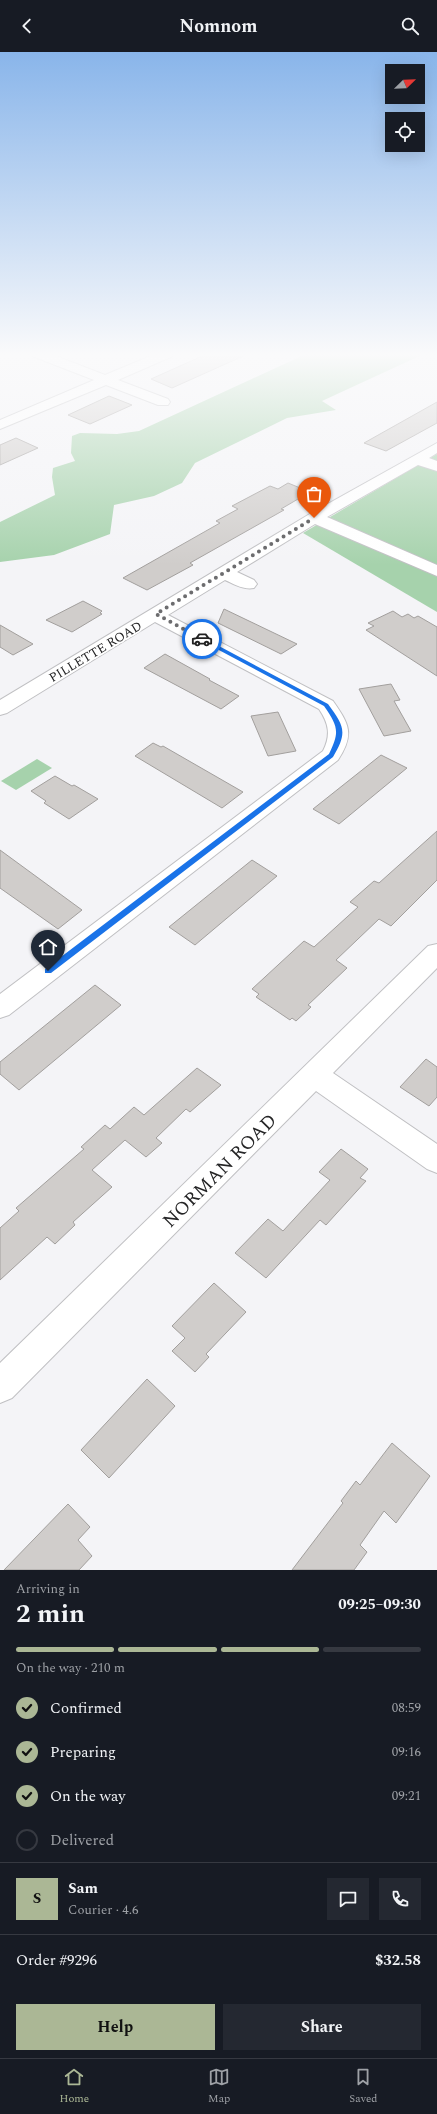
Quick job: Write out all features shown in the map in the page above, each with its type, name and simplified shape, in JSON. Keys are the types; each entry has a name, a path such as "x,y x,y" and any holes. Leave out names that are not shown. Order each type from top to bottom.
{"street":[{"name":"PILLETTE ROAD","path":"0,709 314,518 437,447"},
{"path":"416,459 437,466"},
{"path":"314,518 434,574"},
{"path":"224,573 248,584"},
{"path":"0,1008 331,755 340,738 337,721 326,705 156,614"},
{"name":"NORMAN ROAD","path":"0,1386 437,953"},
{"path":"314,1075 437,1160"}],"green space":[{"path":"155,424 275,424 195,463 182,483 154,496 114,505 110,534 54,555 0,562 0,522 55,495 52,477 53,468 75,461 71,453 72,436 80,433 117,434 139,431"},
{"path":"437,454 437,612 303,533"},
{"path":"37,759 52,768 16,790 1,781"}],"building":[{"path":"398,424 435,424 386,451 364,443"},
{"path":"16,438 38,448 0,465 0,445"},
{"path":"288,483 310,492 281,509 284,510 190,563 193,565 147,590 123,578 220,523 216,521 238,509 232,506 270,486 278,489"},
{"path":"83,601 102,611 100,613 102,614 72,632 46,620"},
{"path":"224,609 297,644 281,654 218,623"},
{"path":"393,611 402,617 408,614 414,618 418,616 437,627 437,676 366,630 374,626 368,623"},
{"path":"0,625 33,644 13,655 0,647"},
{"path":"165,654 239,696 221,709 144,668"},
{"path":"391,684 400,700 394,701 411,731 384,736 359,689"},
{"path":"278,712 296,751 268,756 251,716"},
{"path":"153,743 161,747 163,746 243,792 222,808 135,756"},
{"path":"381,755 407,768 339,824 313,809"},
{"path":"55,776 98,799 69,819 44,803 46,801 31,791"},
{"path":"437,831 437,880 391,926 379,919 336,960 347,968 308,1005 311,1007 296,1021 292,1018 290,1020 256,997 259,994 252,989 304,941 314,947 358,907 350,902 374,881 379,883"},
{"path":"0,850 82,910 58,929 0,888"},
{"path":"252,860 277,876 195,945 169,927"},
{"path":"95,985 121,1005 19,1090 0,1074 0,1062"},
{"path":"426,1059 437,1067 437,1097 429,1106 400,1087"},
{"path":"197,1068 221,1085 190,1112 186,1109 156,1138 162,1143 146,1157 125,1140 92,1170 112,1187 73,1222 75,1225 55,1244 47,1237 0,1280 0,1228 19,1211 16,1208 84,1149 81,1147 105,1125 110,1129 134,1107 144,1115"},
{"path":"341,1149 368,1169 360,1178 366,1181 326,1225 320,1220 266,1278 235,1253 268,1219 283,1231 330,1180 319,1172"},
{"path":"214,1283 246,1312 206,1354 209,1357 195,1372 172,1351 185,1338 172,1326"},
{"path":"147,1379 175,1406 109,1478 81,1450"},
{"path":"392,1443 430,1476 396,1523 384,1511 360,1545 367,1552 354,1570 292,1570 343,1503 341,1501 356,1481 360,1485"},
{"path":"68,1504 90,1527 78,1540 92,1556 79,1570 4,1570"}],"way so far":[{"path":"202,639 156,614 314,518"}],"route":[{"path":"48,971 331,755 340,738 337,721 326,705 202,639"}]}
